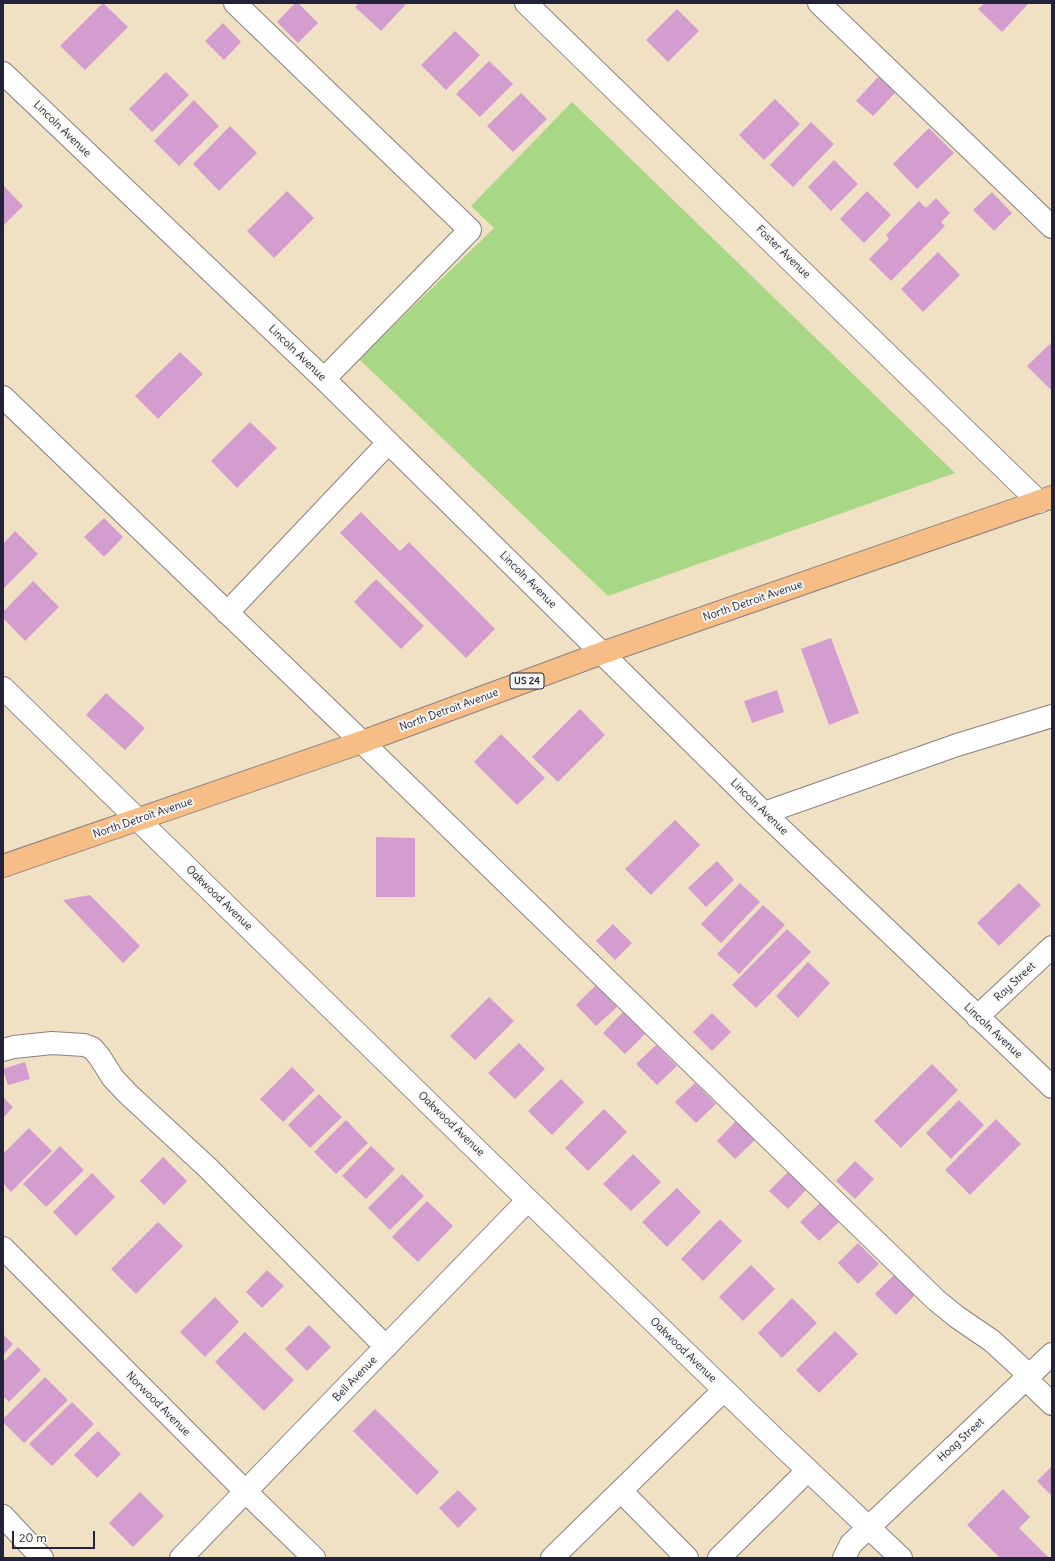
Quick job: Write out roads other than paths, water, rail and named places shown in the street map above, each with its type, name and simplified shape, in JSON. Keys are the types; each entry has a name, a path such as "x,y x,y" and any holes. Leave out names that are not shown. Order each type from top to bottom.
{"main road":[{"name":"North Detroit Avenue","path":"3,866 362,742 602,653 1045,499"}],"street":[{"path":"235,3 470,230 324,378"},
{"name":"Foster Avenue","path":"526,3 1045,499"},
{"path":"819,3 1052,227"},
{"name":"Lincoln Avenue","path":"3,73 324,378 388,443 764,813 1052,1087"},
{"path":"3,397 362,742 936,1300 957,1317 992,1341 1028,1377 1052,1404"},
{"path":"227,613 388,443"},
{"name":"Oakwood Avenue","path":"3,688 724,1390 901,1558"},
{"path":"764,813 957,745 1052,716"},
{"name":"Ray Street","path":"977,1017 1052,947"},
{"path":"3,1050 14,1047 52,1043 84,1044 92,1048 128,1094 208,1168 386,1347"},
{"name":"Bell Avenue","path":"181,1558 528,1200"},
{"name":"Norwood Avenue","path":"3,1248 314,1558"},
{"name":"Hoag Street","path":"844,1558 851,1544 1052,1354"},
{"path":"552,1558 724,1390"},
{"path":"720,1558 808,1470"},
{"path":"621,1491 687,1558"},
{"path":"3,1516 42,1558"}]}
